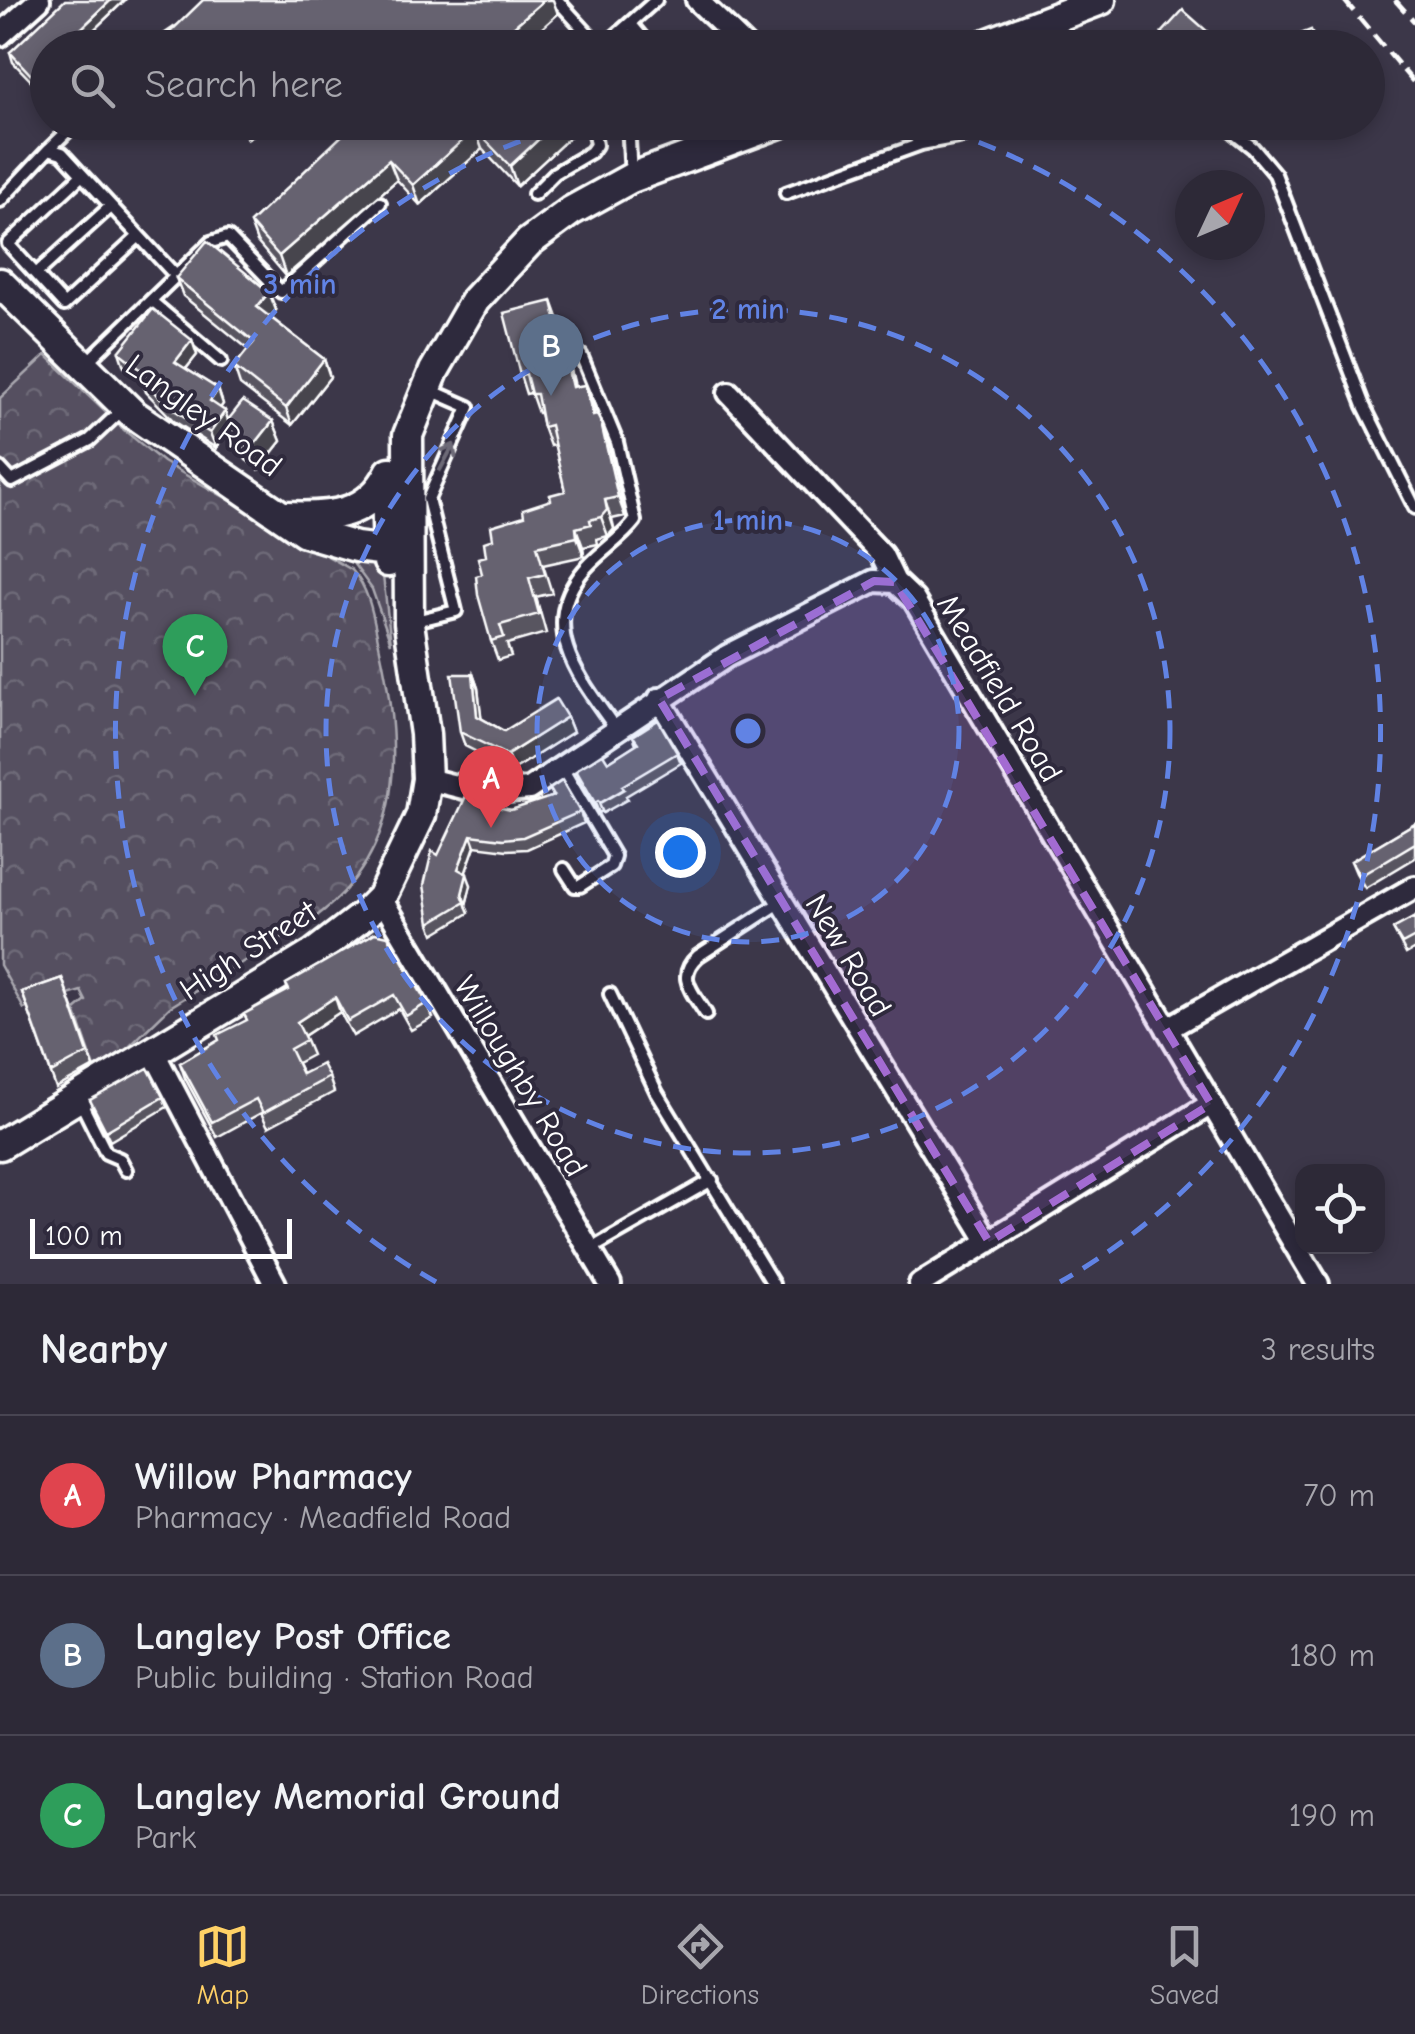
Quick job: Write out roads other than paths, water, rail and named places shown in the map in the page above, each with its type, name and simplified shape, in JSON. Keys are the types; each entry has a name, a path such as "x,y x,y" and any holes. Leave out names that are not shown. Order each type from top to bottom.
{"main road":[{"path":"1021,30 1090,2"},
{"path":"285,516 315,518 353,511 386,480 427,388 475,300 529,242 571,211 632,178 734,140"},
{"name":"Langley Road","path":"0,284 124,408 285,516 393,539"},
{"path":"393,539 408,435"},
{"path":"386,480 393,539"},
{"name":"High Street","path":"0,1144 312,955 380,898 421,815 427,779 409,623 393,539"},
{"name":"High Street","path":"393,539 398,648 424,734"}],"street":[{"path":"0,35 39,0"},
{"path":"700,1 729,30"},
{"path":"729,393 882,556 895,582"},
{"name":"Meadfield Road","path":"427,779 484,793 529,790 727,656 874,581 895,582 914,600 1318,1284"},
{"name":"New Road","path":"659,699 989,1242"},
{"path":"1167,1029 1415,887"},
{"name":"Willoughby Road","path":"380,898 610,1284"},
{"path":"154,1052 274,1284"},
{"path":"920,1284 1211,1104"}],"lane":[{"path":"557,0 582,30"},
{"path":"623,30 656,0"},
{"path":"630,23 636,30"},
{"path":"186,30 192,26"},
{"path":"0,201 58,140"},
{"path":"534,194 555,173 591,152 595,140"},
{"path":"629,140 632,178"},
{"path":"917,140 920,144"},
{"path":"786,193 920,144 942,140"},
{"path":"1243,140 1276,174 1364,406 1415,508"},
{"path":"49,149 62,153 176,276"},
{"path":"82,175 8,244 64,305 138,236"},
{"path":"82,367 211,242 228,236 280,292 380,203"},
{"path":"36,274 111,206"},
{"path":"152,302 220,361"},
{"path":"581,355 618,442 635,521 581,574 572,587 562,626 578,676 616,728"},
{"path":"409,623 456,611 428,500 469,407 427,388"},
{"path":"0,468 12,481 90,440 124,408"},
{"path":"561,767 614,856 612,866 580,886 575,886 564,868"},
{"path":"706,1014 686,979 688,966 781,902"},
{"path":"610,994 658,1093 773,1284"},
{"path":"78,1096 106,1154 120,1159 126,1170"},
{"path":"589,1250 712,1180"}],"railway":[{"path":"1344,0 1369,30"},
{"path":"1395,0 1415,22"},
{"path":"1385,49 1415,84"}],"place":[{"name":"Langley Post Office","path":"551,396"},
{"name":"Langley Memorial Ground","path":"195,696"},
{"name":"Willow Pharmacy","path":"491,828"}]}
